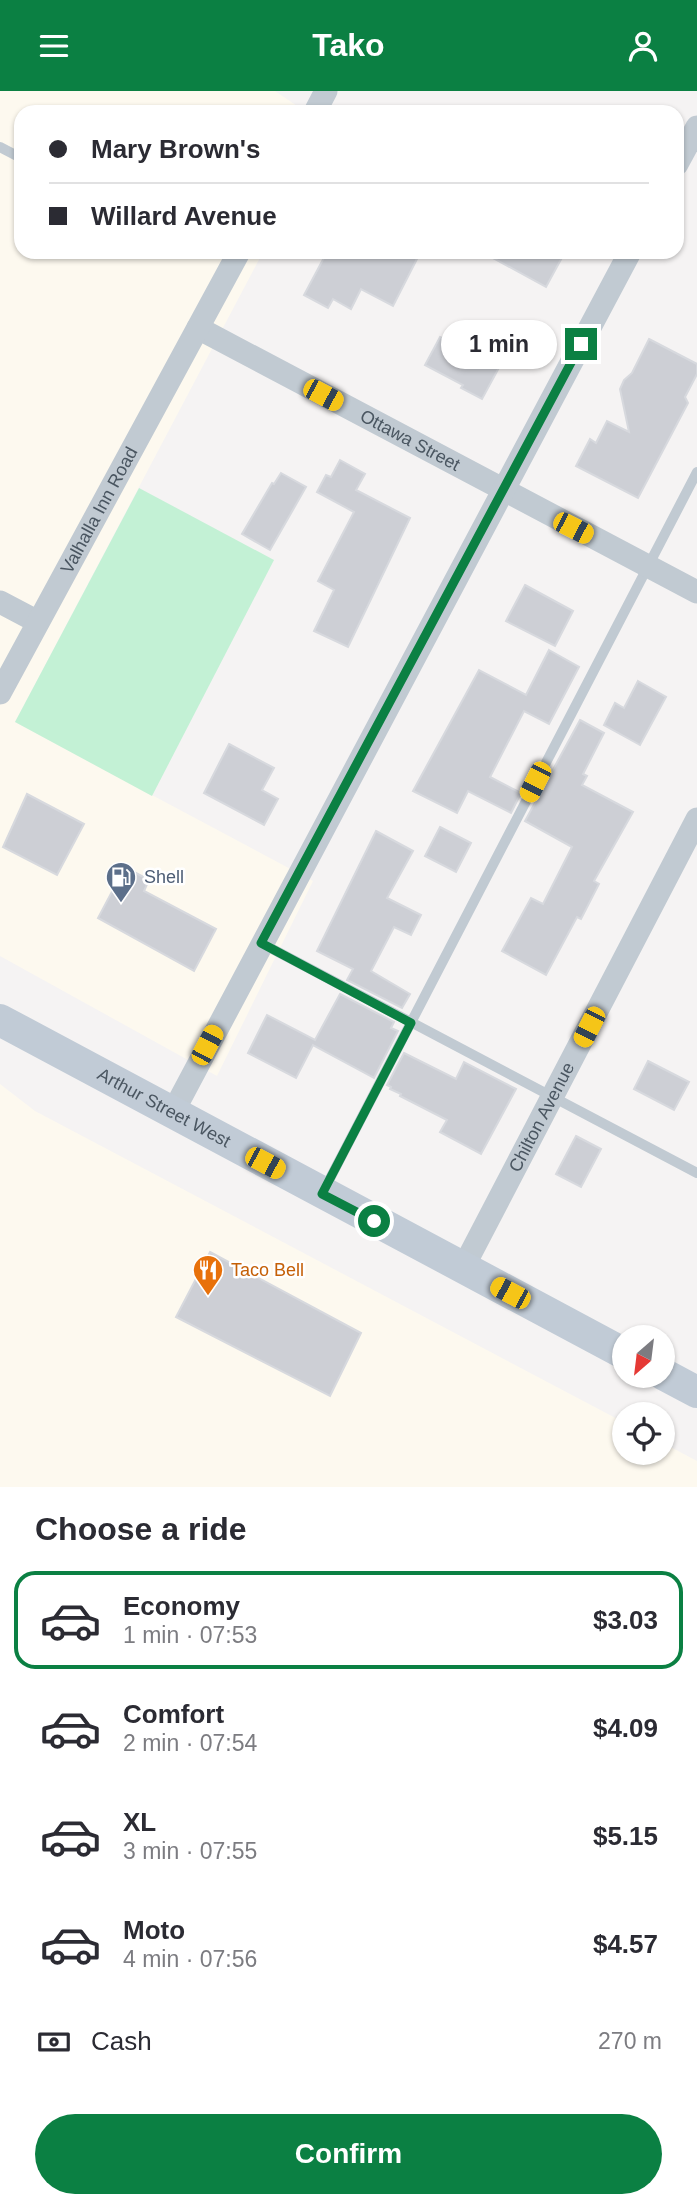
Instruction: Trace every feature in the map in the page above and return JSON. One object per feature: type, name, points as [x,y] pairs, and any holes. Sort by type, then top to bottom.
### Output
[{"type":"main road","name":"Arthur Street West","points":[[0,1020],[612,1347]]},
{"type":"main road","points":[[676,1381],[697,1392]]},
{"type":"street","points":[[684,151],[697,127]]},
{"type":"street","points":[[198,328],[235,259]]},
{"type":"street","points":[[172,1114],[626,259]]},
{"type":"street","name":"Ottawa Street","points":[[198,328],[697,592]]},
{"type":"street","name":"Valhalla Inn Road","points":[[0,693],[198,328]]},
{"type":"street","points":[[0,603],[38,622]]},
{"type":"street","name":"Chilton Avenue","points":[[464,1268],[697,819]]},
{"type":"lane","points":[[322,1194],[697,472]]},
{"type":"lane","points":[[261,943],[697,1173]]},
{"type":"shaded area","points":[[0,91],[275,91],[296,105],[14,105],[14,259],[259,259],[15,722],[313,881],[217,1076],[0,956]]},
{"type":"shaded area","points":[[0,1084],[35,1111],[612,1416],[612,1465],[675,1465],[675,1449],[697,1461],[697,1487],[0,1487]]},
{"type":"green space","points":[[139,488],[274,560],[152,796],[15,722]]},
{"type":"building","points":[[323,259],[417,259],[393,306],[361,289],[351,309],[333,299],[328,308],[304,295]]},
{"type":"building","points":[[495,259],[561,259],[546,287]]},
{"type":"building","points":[[440,337],[501,364],[482,399],[461,388],[463,385],[425,365]]},
{"type":"building","points":[[649,339],[697,364],[697,374],[685,397],[688,403],[638,498],[576,466],[590,439],[596,443],[607,421],[629,432],[620,389],[624,380],[632,373]]},
{"type":"building","points":[[340,460],[365,474],[356,490],[410,518],[348,647],[314,631],[334,590],[318,581],[354,512],[317,492],[326,475],[331,477]]},
{"type":"building","points":[[281,473],[306,487],[270,550],[242,534],[272,483],[274,484]]},
{"type":"building","points":[[525,585],[573,611],[555,646],[506,621]]},
{"type":"building","points":[[549,650],[579,667],[549,724],[524,711],[490,777],[521,793],[511,813],[468,791],[457,813],[413,791],[479,670],[526,695]]},
{"type":"building","points":[[638,681],[666,697],[640,745],[604,725],[615,703],[624,708]]},
{"type":"building","points":[[580,720],[604,733],[583,774],[587,776],[582,785],[633,812],[594,881],[599,884],[581,919],[577,917],[546,975],[502,951],[531,898],[543,904],[572,847],[525,821]]},
{"type":"building","points":[[229,744],[274,768],[262,790],[278,799],[264,825],[204,793]]},
{"type":"building","points":[[27,794],[84,824],[57,875],[3,847]]},
{"type":"building","points":[[440,827],[471,843],[456,872],[425,856]]},
{"type":"building","points":[[376,831],[413,851],[387,898],[421,915],[411,935],[394,927],[371,971],[410,994],[402,1008],[347,980],[353,969],[317,951]]},
{"type":"building","points":[[125,867],[149,880],[144,891],[216,929],[194,971],[98,918]]},
{"type":"building","points":[[340,994],[394,1022],[391,1028],[398,1031],[374,1078],[313,1045],[296,1078],[248,1053],[267,1015],[315,1040]]},
{"type":"building","points":[[404,1053],[456,1079],[464,1062],[516,1089],[481,1154],[440,1132],[447,1120],[390,1089],[387,1085]]},
{"type":"building","points":[[648,1061],[689,1082],[674,1110],[634,1089]]},
{"type":"building","points":[[576,1136],[601,1149],[581,1187],[556,1174]]},
{"type":"building","points":[[210,1252],[361,1333],[330,1396],[176,1317]]},
{"type":"place","name":"Shell","points":[[121,904]]},
{"type":"place","name":"Taco Bell","points":[[208,1297]]},
{"type":"route","points":[[374,1221],[322,1194],[411,1023],[261,943],[581,344]]}]
